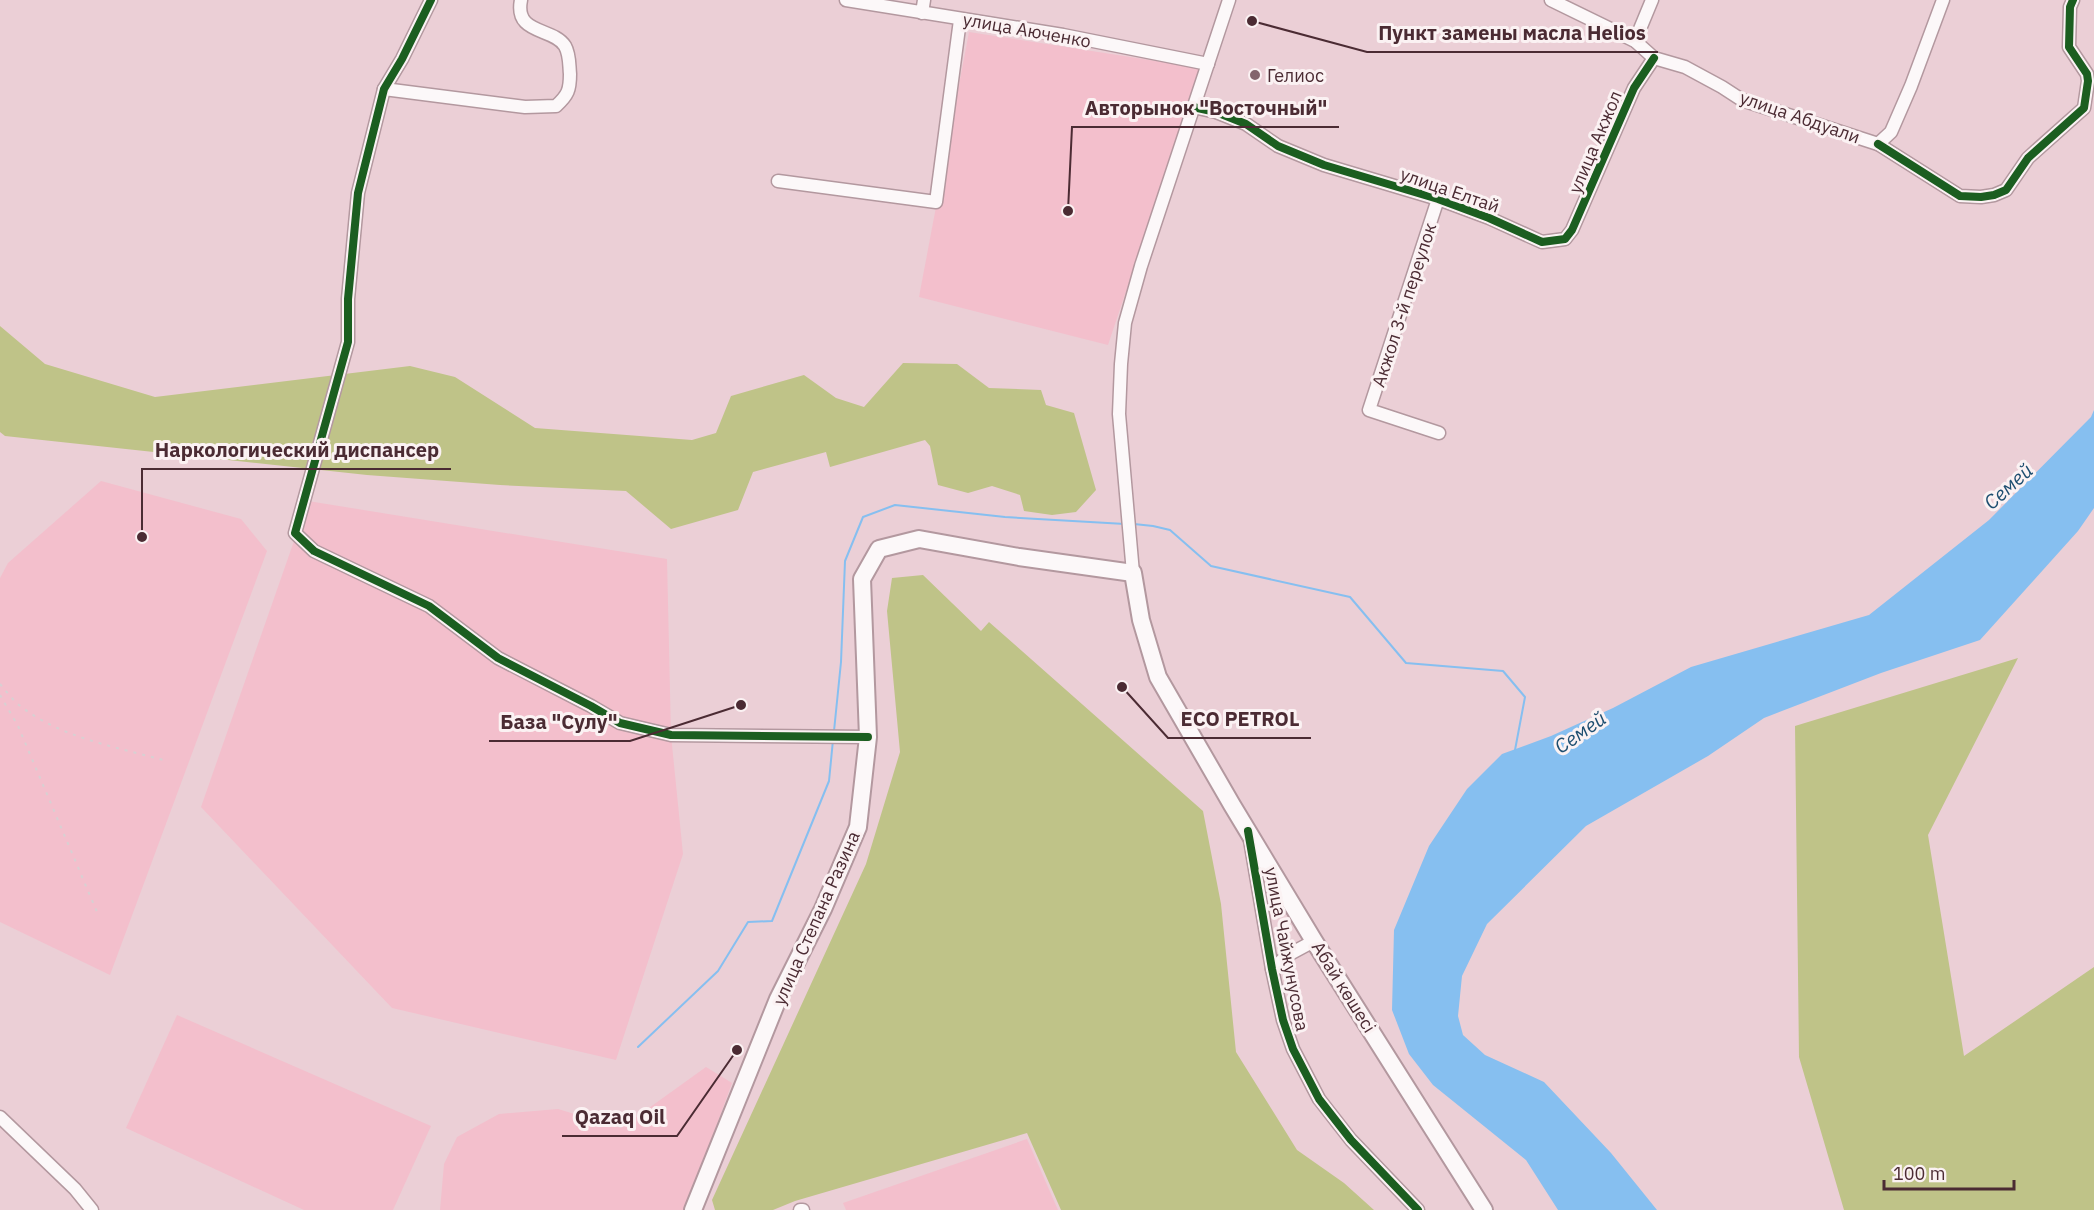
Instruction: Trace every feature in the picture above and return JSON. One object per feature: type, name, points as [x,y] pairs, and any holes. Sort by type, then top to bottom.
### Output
[{"type":"main road","name":"улица Степана Разина","points":[[693,1210],[778,999],[823,909],[858,827],[868,737],[861,579],[879,549],[920,539],[1019,557],[1133,573]]},
{"type":"main road","name":"Абай көшесі","points":[[1133,573],[1141,620],[1158,677],[1314,941],[1484,1210]]},
{"type":"street","points":[[431,0],[402,59],[384,89],[358,193],[348,299],[348,342],[295,533],[314,551],[429,606],[498,658],[620,723],[671,735],[868,737]]},
{"type":"street","points":[[384,89],[525,107],[556,106],[563,100],[570,88],[569,58],[564,45],[551,35],[533,29],[525,21],[520,7],[521,0]]},
{"type":"street","name":"улица Аюченко","points":[[846,0],[1063,35],[1208,64]]},
{"type":"street","points":[[921,13],[924,0]]},
{"type":"street","name":"Абай көшесі","points":[[1133,573],[1119,394],[1125,323],[1144,254],[1229,0]]},
{"type":"street","name":"улица Абдуали","points":[[1551,0],[1635,40],[1654,58],[1684,67],[1742,100],[1878,144],[1892,132],[1943,0]]},
{"type":"street","points":[[1635,40],[1652,0]]},
{"type":"street","points":[[1878,144],[1960,196],[1981,197],[2006,190],[2028,158],[2084,108],[2087,74],[2069,47],[2070,7],[2073,0]]},
{"type":"street","points":[[778,181],[936,202],[960,20]]},
{"type":"street","name":"улица Акжол","points":[[1565,239],[1572,230],[1588,196],[1634,88],[1654,58]]},
{"type":"street","name":"улица Елтай","points":[[1193,107],[1216,112],[1246,124],[1278,146],[1324,165],[1438,199],[1489,218],[1542,242],[1565,239]]},
{"type":"street","name":"Акжол 3-й переулок","points":[[1438,199],[1370,410],[1439,433]]},
{"type":"street","name":"улица Чайжунусова","points":[[1248,831],[1272,969],[1283,1020],[1293,1049],[1319,1099],[1351,1140],[1418,1210]]},
{"type":"street","name":"улица Чайжунусова","points":[[1272,969],[1288,955],[1314,941]]},
{"type":"street","points":[[0,1117],[75,1189],[92,1210]]},
{"type":"shaded area","points":[[969,32],[1201,68],[1108,345],[919,297]]},
{"type":"shaded area","points":[[101,481],[241,519],[267,551],[110,975],[0,922],[0,578],[8,563]]},
{"type":"shaded area","points":[[308,501],[667,559],[671,735],[683,854],[616,1060],[392,1008],[201,807]]},
{"type":"shaded area","points":[[177,1015],[431,1126],[393,1210],[304,1210],[126,1128]]},
{"type":"shaded area","points":[[706,1067],[732,1083],[686,1210],[440,1210],[444,1164],[457,1137],[499,1114],[558,1109],[621,1128]]},
{"type":"shaded area","points":[[1027,1139],[1058,1210],[846,1210],[843,1203]]},
{"type":"green space","points":[[0,326],[45,364],[155,397],[410,366],[455,377],[535,428],[692,440],[716,433],[731,396],[804,375],[836,398],[864,407],[903,363],[957,364],[989,388],[1041,390],[1046,405],[1074,413],[1096,490],[1076,512],[1052,515],[1024,511],[1020,495],[992,486],[968,493],[938,485],[930,446],[925,440],[830,467],[826,452],[753,472],[738,510],[671,529],[626,491],[367,475],[5,436],[0,432]]},
{"type":"green space","points":[[923,575],[981,631],[989,622],[1203,811],[1221,904],[1236,1052],[1297,1150],[1344,1183],[1374,1210],[1061,1210],[1027,1133],[795,1201],[773,1210],[715,1210],[712,1200],[866,864],[900,752],[887,611],[892,578]]},
{"type":"green space","points":[[2018,658],[1928,835],[1964,1056],[2094,967],[2094,1210],[1844,1210],[1799,1057],[1795,726]]},
{"type":"water","name":"Семей","points":[[2094,410],[2094,508],[2078,531],[1980,640],[1881,673],[1764,718],[1708,756],[1586,826],[1487,924],[1462,976],[1458,1016],[1463,1035],[1485,1055],[1544,1082],[1611,1153],[1657,1210],[1558,1210],[1526,1160],[1433,1085],[1409,1054],[1392,1010],[1394,930],[1429,846],[1467,789],[1502,754],[1551,736],[1613,708],[1691,667],[1869,615],[1989,520],[2091,417]]},
{"type":"waterway","points":[[834,731],[841,662],[845,561],[863,517],[895,505],[1005,517],[1125,524]]},
{"type":"waterway","points":[[1134,524],[1170,530],[1211,566],[1350,597],[1406,663],[1503,671],[1525,697],[1515,750]]},
{"type":"waterway","points":[[638,1047],[718,971],[748,922],[772,921],[829,781],[833,740]]},
{"type":"railway","points":[[0,684],[19,705],[52,726],[109,746],[167,761]]},
{"type":"railway","points":[[0,695],[18,726],[97,912]]},
{"type":"cycle path","points":[[431,0],[402,59],[384,89],[358,193],[348,299],[348,342],[295,533],[314,551],[429,606],[498,658],[620,723],[671,735],[868,737]]},
{"type":"cycle path","points":[[1878,144],[1960,196],[1981,197],[2006,190],[2028,158],[2084,108],[2087,74],[2069,47],[2070,7],[2073,0]]},
{"type":"cycle path","points":[[1193,107],[1216,112],[1246,124],[1278,146],[1324,165],[1438,199],[1489,218],[1542,242],[1565,239],[1572,230],[1634,88],[1654,58]]},
{"type":"cycle path","points":[[1248,831],[1272,969],[1283,1020],[1293,1049],[1319,1099],[1351,1140],[1418,1210]]},
{"type":"place","name":"Пункт замены масла Helios","points":[[1252,21]]},
{"type":"place","name":"Гелиос","points":[[1255,75]]},
{"type":"place","name":"Авторынок \"Восточный\"","points":[[1068,211]]},
{"type":"place","name":"Наркологический диспансер","points":[[142,537]]},
{"type":"place","name":"ECO PETROL","points":[[1122,687]]},
{"type":"place","name":"База \"Сулу\"","points":[[741,705]]},
{"type":"place","name":"Qazaq Oil","points":[[737,1050]]}]
